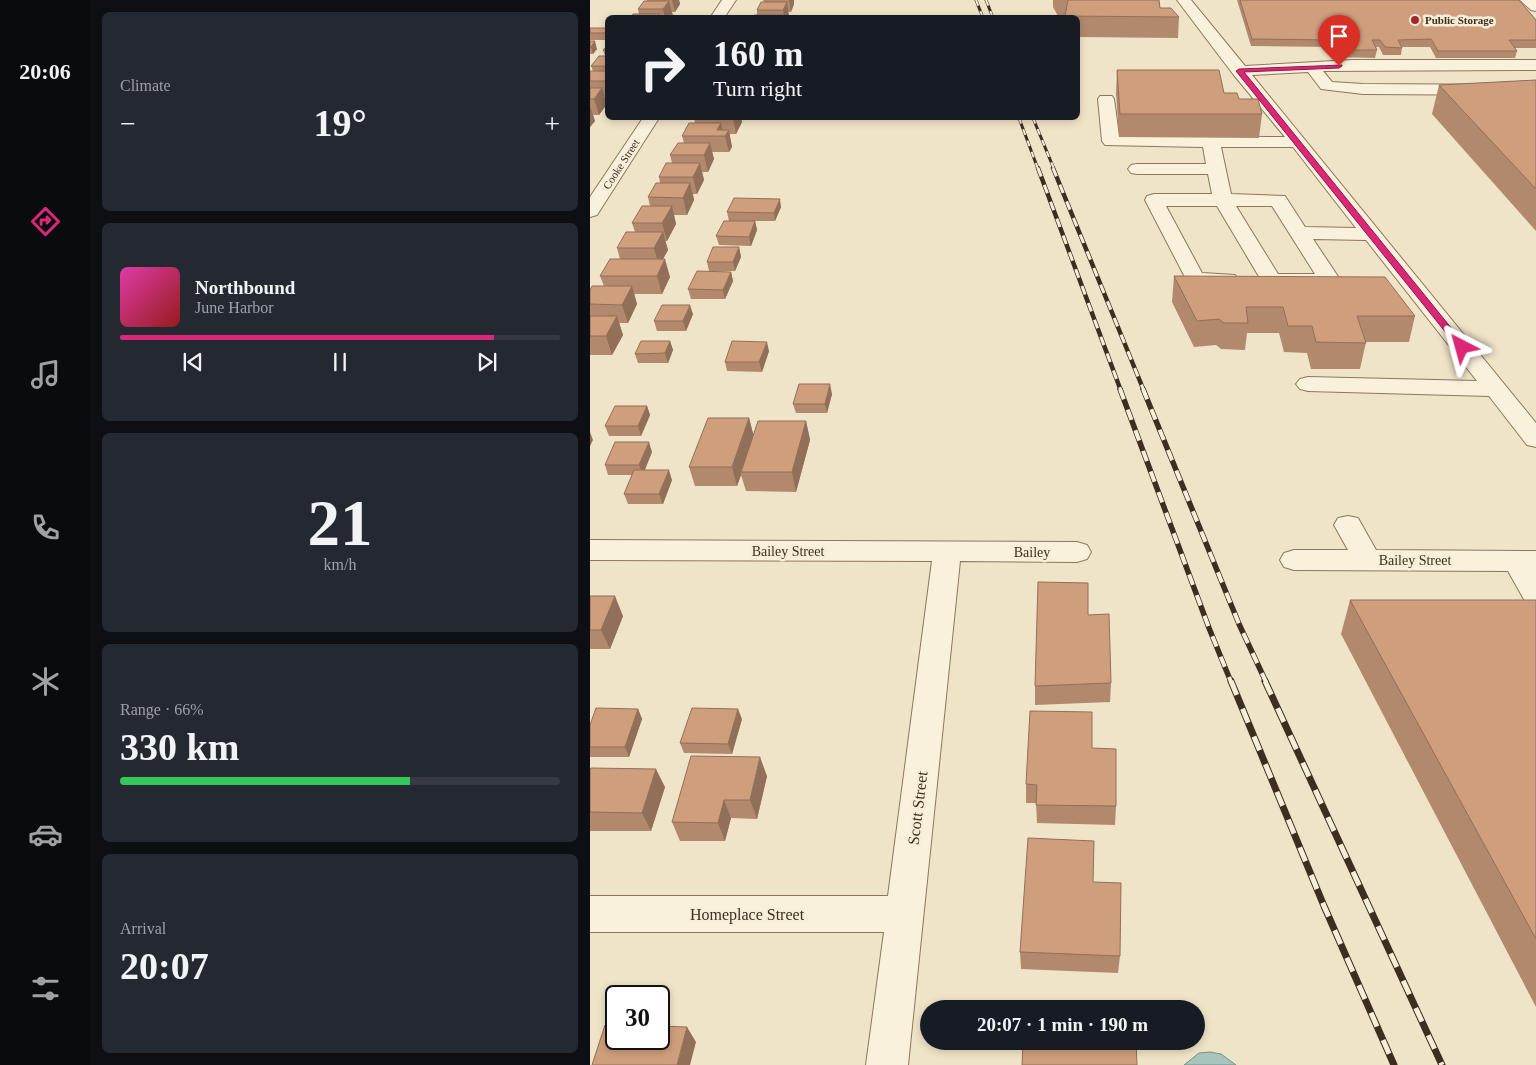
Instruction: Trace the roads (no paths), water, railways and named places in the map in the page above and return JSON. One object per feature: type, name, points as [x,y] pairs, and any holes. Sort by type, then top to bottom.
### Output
[{"type":"street","points":[[719,15],[729,0]]},
{"type":"street","points":[[1184,0],[1239,71],[1536,439]]},
{"type":"street","points":[[1527,0],[1536,7]]},
{"type":"street","points":[[1239,71],[1312,67],[1536,65]]},
{"type":"street","points":[[1312,67],[1326,86],[1363,89],[1536,90]]},
{"type":"street","points":[[1106,99],[1111,141],[1296,142]]},
{"type":"street","name":"Cooke Street","points":[[590,211],[650,120]]},
{"type":"street","points":[[1211,141],[1222,199],[1255,280]]},
{"type":"street","points":[[1137,168],[1216,169]]},
{"type":"street","points":[[1154,200],[1278,200],[1299,233],[1330,280],[1195,279],[1154,200]]},
{"type":"street","points":[[1299,233],[1371,234]]},
{"type":"street","points":[[1308,384],[1496,390]]},
{"type":"street","points":[[1348,525],[1366,560]]},
{"type":"street","name":"Bailey Street","points":[[590,550],[987,552]]},
{"type":"street","name":"Scott Street","points":[[887,1065],[947,552]]},
{"type":"street","name":"Bailey","points":[[987,552],[1078,552]]},
{"type":"street","name":"Bailey Street","points":[[1294,560],[1526,561]]},
{"type":"street","points":[[1526,561],[1536,595]]},
{"type":"street","name":"Homeplace Street","points":[[590,914],[904,914]]},
{"type":"water","points":[[1199,1053],[1221,1054],[1236,1065],[1184,1065]]},
{"type":"railway","points":[[976,0],[982,15]]},
{"type":"railway","points":[[986,0],[992,15]]},
{"type":"railway","points":[[1020,120],[1038,169]]},
{"type":"railway","points":[[1034,120],[1054,169]]},
{"type":"railway","points":[[1038,168],[1121,391]]},
{"type":"railway","points":[[1053,168],[1144,391]]},
{"type":"railway","points":[[1120,389],[1231,682]]},
{"type":"railway","points":[[1143,389],[1239,624],[1266,682]]},
{"type":"railway","points":[[1231,681],[1324,906],[1394,1065]]},
{"type":"railway","points":[[1265,681],[1442,1065]]},
{"type":"place","name":"Public Storage","points":[[1415,20]]}]
